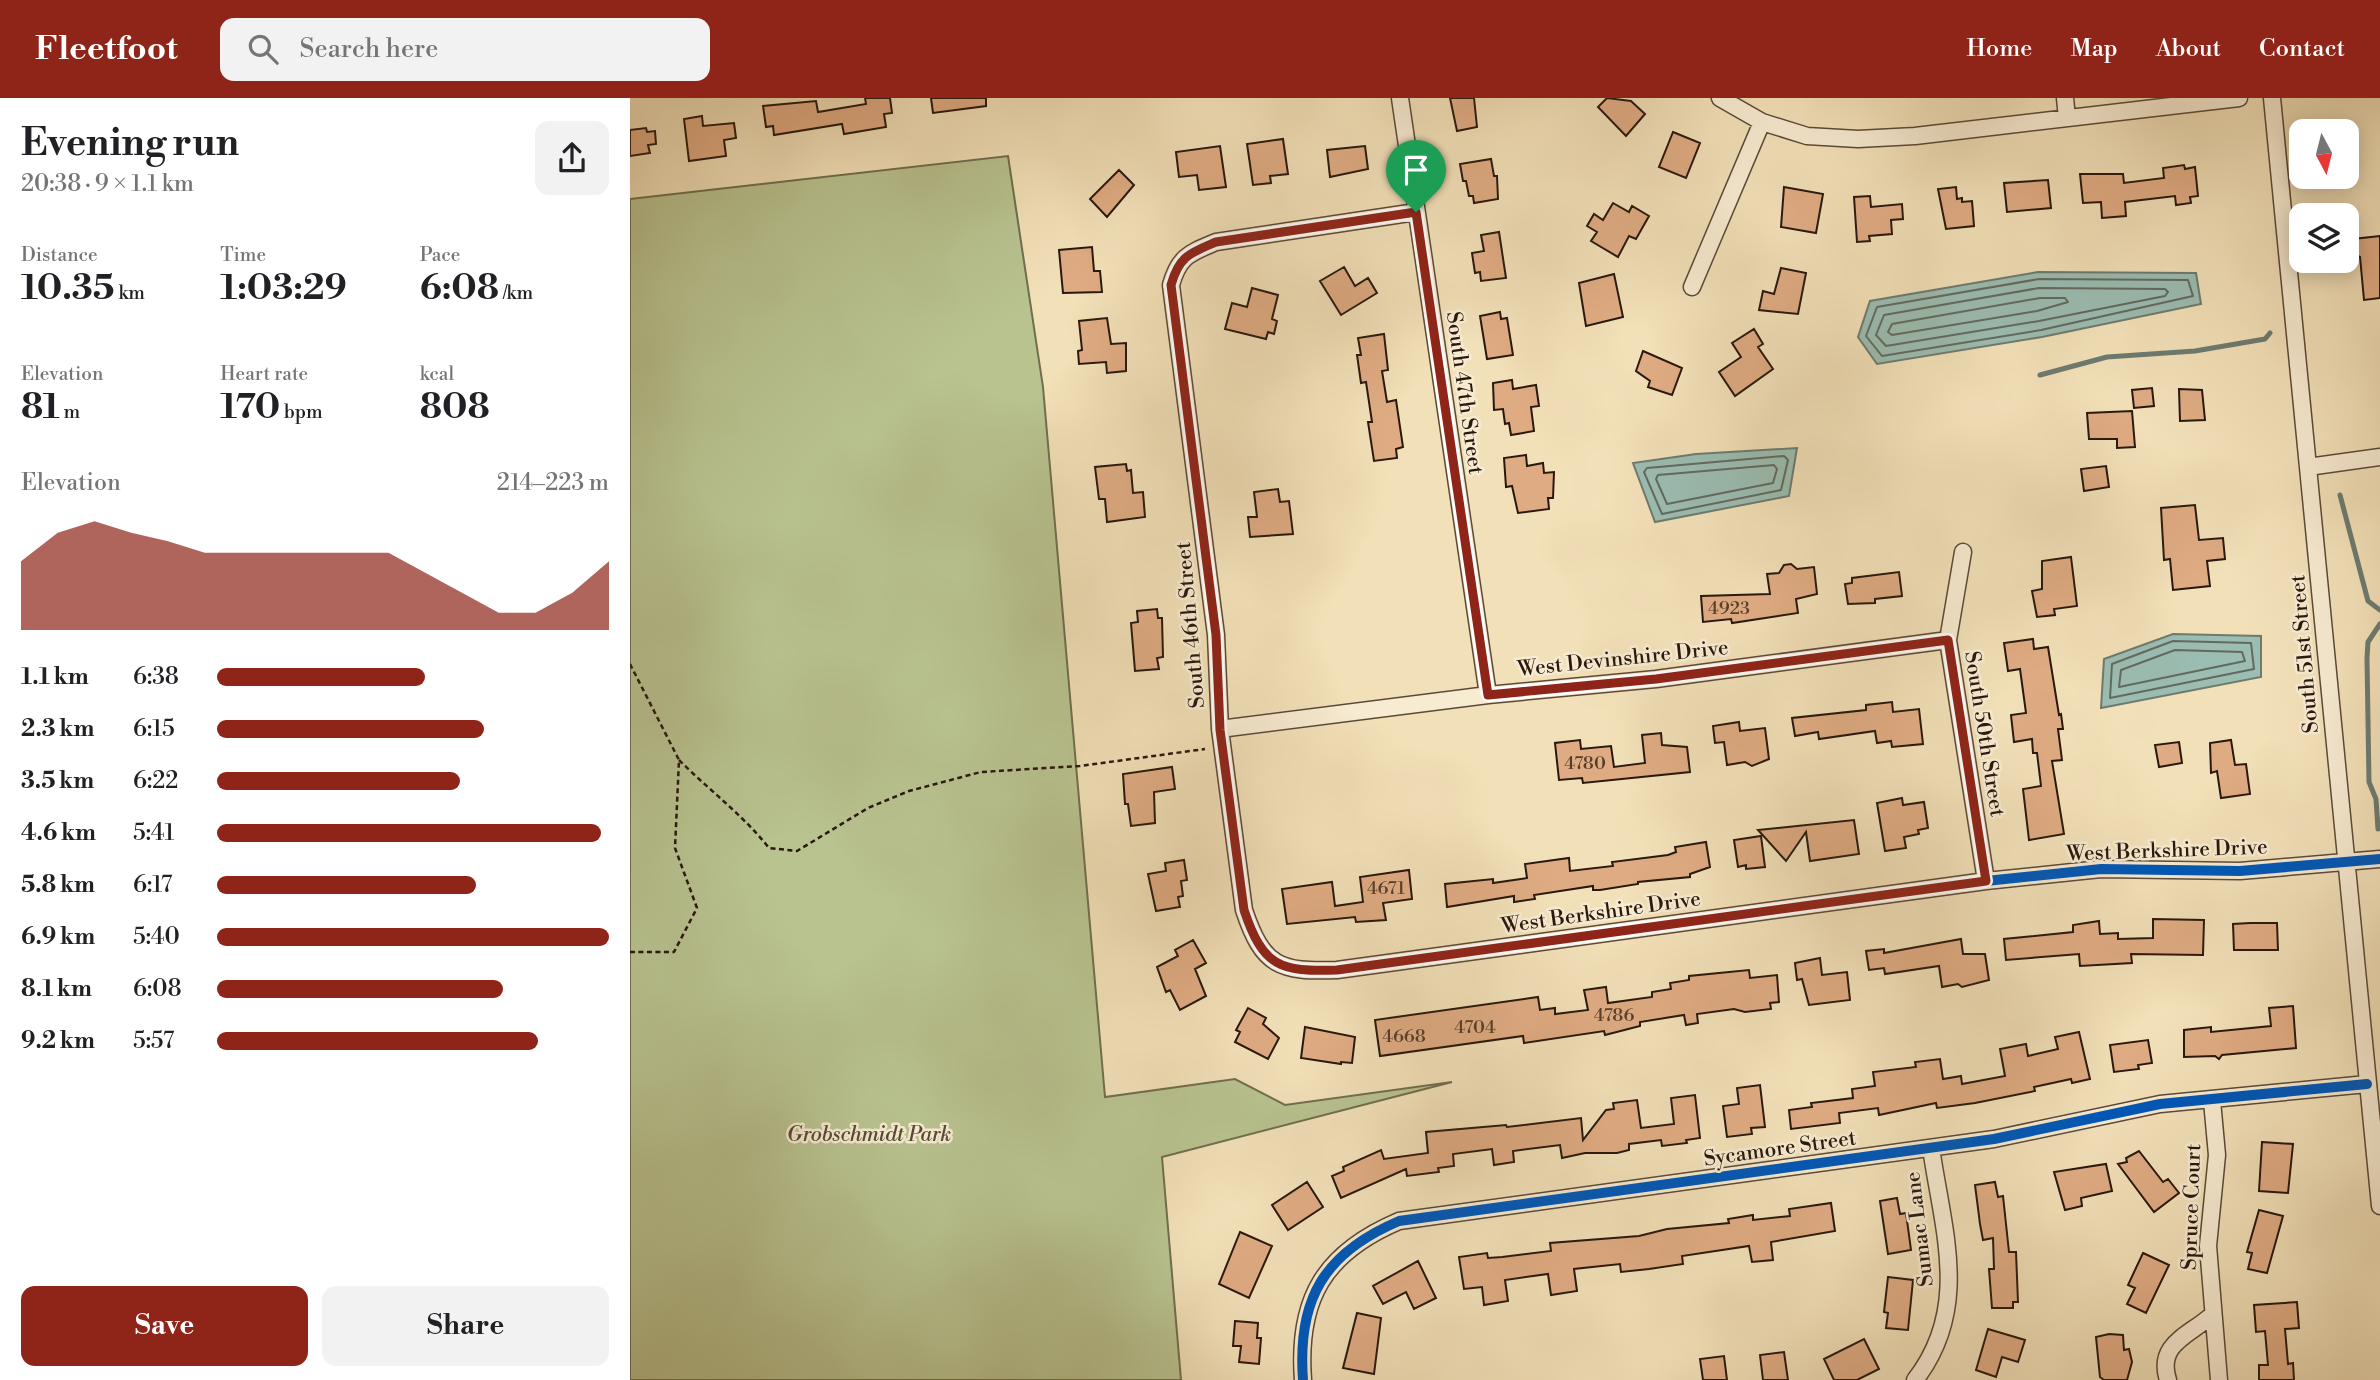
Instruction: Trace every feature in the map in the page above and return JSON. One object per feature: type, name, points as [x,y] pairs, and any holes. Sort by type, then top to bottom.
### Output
[{"type":"street","name":"South 47th Street","points":[[1400,98],[1488,695]]},
{"type":"street","points":[[1720,98],[1762,122],[1807,136],[1858,139],[1915,136],[2239,98]]},
{"type":"street","points":[[2065,98],[2067,118]]},
{"type":"street","name":"South 51st Street","points":[[2272,98],[2380,1206]]},
{"type":"street","points":[[1692,287],[1762,122]]},
{"type":"street","name":"South 46th Street","points":[[1282,967],[1254,938],[1244,910],[1220,730],[1216,635],[1171,285],[1176,267],[1189,253],[1216,242],[1416,212]]},
{"type":"street","points":[[2308,467],[2380,457]]},
{"type":"street","name":"South 50th Street","points":[[1963,552],[1948,640],[1986,881]]},
{"type":"street","name":"West Devinshire Drive","points":[[1220,730],[1488,695],[1656,679],[1948,640]]},
{"type":"street","name":"West Berkshire Drive","points":[[1282,967],[1304,971],[1337,970],[1986,881],[2101,869],[2240,871],[2380,859]]},
{"type":"street","name":"Sycamore Street","points":[[1303,1380],[1301,1344],[1306,1315],[1315,1290],[1342,1253],[1371,1233],[1399,1221],[1994,1139],[2160,1104],[2367,1084]]},
{"type":"street","name":"Spruce Court","points":[[2212,1101],[2217,1154],[2208,1226],[2219,1380]]},
{"type":"street","name":"Sumac Lane","points":[[1916,1380],[1934,1357],[1946,1323],[1949,1296],[1931,1148]]},
{"type":"street","points":[[2168,1380],[2165,1359],[2171,1344],[2213,1314]]},
{"type":"path","points":[[630,664],[679,760],[715,795],[750,823],[769,848],[797,850],[868,808],[909,791],[981,772],[1080,766],[1223,747]]},
{"type":"path","points":[[630,952],[674,952],[697,908],[675,848],[679,760]]},
{"type":"green space","name":"Grobschmidt Park","points":[[1008,156],[1043,387],[1105,1097],[1235,1079],[1285,1105],[1452,1082],[1162,1157],[1181,1380],[630,1380],[630,199]]},
{"type":"water","points":[[2038,272],[2196,273],[2201,304],[2042,337],[1877,364],[1858,337],[1870,301]]},
{"type":"water","points":[[1797,448],[1789,496],[1655,522],[1633,463],[1696,454]]},
{"type":"water","points":[[2173,634],[2261,636],[2261,677],[2101,708],[2104,659]]},
{"type":"building","points":[[865,98],[890,98],[892,113],[884,114],[886,127],[844,134],[842,124],[774,135],[773,126],[766,127],[763,106],[816,101],[818,112],[866,104]]},
{"type":"building","points":[[931,98],[986,98],[986,106],[933,113]]},
{"type":"building","points":[[1450,98],[1474,98],[1477,127],[1457,131]]},
{"type":"building","points":[[1607,98],[1631,101],[1645,114],[1626,136],[1598,107]]},
{"type":"building","points":[[702,116],[703,126],[734,123],[736,138],[724,140],[726,156],[689,161],[684,119]]},
{"type":"building","points":[[646,128],[647,132],[655,131],[656,144],[648,145],[650,153],[630,156],[630,130]]},
{"type":"building","points":[[1673,132],[1700,143],[1686,178],[1659,167]]},
{"type":"building","points":[[1283,139],[1288,174],[1270,176],[1271,183],[1253,185],[1247,144]]},
{"type":"building","points":[[1220,146],[1226,187],[1199,190],[1197,175],[1179,177],[1176,152]]},
{"type":"building","points":[[1365,146],[1368,169],[1330,177],[1327,150]]},
{"type":"building","points":[[1491,159],[1494,176],[1497,176],[1498,199],[1474,203],[1473,196],[1469,196],[1466,181],[1463,181],[1460,164]]},
{"type":"building","points":[[2184,165],[2185,169],[2195,167],[2198,196],[2190,197],[2191,203],[2176,205],[2175,196],[2125,202],[2126,216],[2102,218],[2101,202],[2083,203],[2080,174],[2123,174],[2124,183],[2164,178],[2163,168]]},
{"type":"building","points":[[1119,170],[1134,185],[1107,217],[1090,199]]},
{"type":"building","points":[[2048,180],[2051,208],[2007,212],[2004,183]]},
{"type":"building","points":[[1784,187],[1823,194],[1816,233],[1781,227]]},
{"type":"building","points":[[1956,187],[1957,199],[1962,198],[1962,202],[1972,201],[1974,226],[1946,229],[1938,189]]},
{"type":"building","points":[[1870,196],[1871,207],[1902,204],[1903,219],[1891,220],[1892,234],[1869,236],[1870,241],[1857,242],[1854,197]]},
{"type":"building","points":[[1613,203],[1629,212],[1632,206],[1649,216],[1636,239],[1629,236],[1618,257],[1591,241],[1597,232],[1587,226],[1594,214],[1603,220]]},
{"type":"building","points":[[1499,232],[1506,278],[1481,281],[1480,272],[1475,273],[1472,253],[1484,251],[1481,235]]},
{"type":"building","points":[[2380,236],[2380,298],[2364,300],[2359,238]]},
{"type":"building","points":[[1092,247],[1094,271],[1100,271],[1102,292],[1063,293],[1059,250]]},
{"type":"building","points":[[1344,267],[1355,286],[1368,278],[1377,293],[1341,315],[1320,281]]},
{"type":"building","points":[[1781,268],[1806,273],[1798,314],[1759,310],[1763,291],[1774,294]]},
{"type":"building","points":[[1614,274],[1623,317],[1586,326],[1579,283]]},
{"type":"building","points":[[1252,288],[1278,295],[1272,319],[1277,321],[1274,334],[1268,332],[1266,339],[1225,329],[1232,303],[1247,307]]},
{"type":"building","points":[[1500,312],[1501,319],[1507,318],[1513,355],[1487,359],[1480,316]]},
{"type":"building","points":[[1107,318],[1111,344],[1126,343],[1126,371],[1107,373],[1106,362],[1079,364],[1078,351],[1082,350],[1079,321]]},
{"type":"building","points":[[1754,329],[1763,344],[1758,347],[1773,369],[1735,396],[1719,372],[1741,357],[1732,343]]},
{"type":"building","points":[[1384,334],[1388,370],[1382,371],[1387,402],[1396,400],[1403,447],[1396,449],[1397,458],[1374,461],[1366,382],[1361,383],[1357,355],[1361,355],[1358,338]]},
{"type":"building","points":[[1643,351],[1682,368],[1672,395],[1648,387],[1650,381],[1636,371]]},
{"type":"building","points":[[1512,380],[1513,389],[1536,385],[1539,406],[1531,407],[1534,431],[1511,435],[1509,423],[1505,424],[1503,409],[1494,410],[1493,383]]},
{"type":"building","points":[[2152,388],[2154,406],[2134,408],[2132,390]]},
{"type":"building","points":[[2179,389],[2202,390],[2205,420],[2180,421]]},
{"type":"building","points":[[2132,411],[2135,447],[2117,448],[2117,439],[2089,439],[2087,413]]},
{"type":"building","points":[[1526,455],[1527,466],[1543,463],[1544,473],[1554,472],[1553,498],[1548,498],[1549,509],[1518,513],[1512,486],[1506,487],[1504,458]]},
{"type":"building","points":[[1126,464],[1127,471],[1131,470],[1133,493],[1143,492],[1145,517],[1107,522],[1105,499],[1099,499],[1095,467]]},
{"type":"building","points":[[2106,466],[2109,487],[2084,491],[2081,469]]},
{"type":"building","points":[[1278,489],[1280,502],[1289,501],[1293,534],[1250,537],[1248,517],[1257,517],[1254,492]]},
{"type":"building","points":[[2195,505],[2199,540],[2223,538],[2225,559],[2207,561],[2210,586],[2173,590],[2170,559],[2164,560],[2161,508]]},
{"type":"building","points":[[2071,557],[2077,606],[2054,609],[2055,615],[2037,617],[2032,591],[2042,589],[2042,561]]},
{"type":"building","points":[[1791,564],[1797,569],[1814,567],[1817,594],[1796,599],[1798,613],[1732,623],[1731,619],[1703,622],[1701,596],[1770,594],[1767,574],[1779,573],[1784,565]]},
{"type":"building","points":[[1899,572],[1902,596],[1875,599],[1875,603],[1848,604],[1845,584],[1852,583],[1852,578]]},
{"type":"building","points":[[1157,609],[1158,618],[1162,618],[1163,657],[1157,658],[1159,669],[1135,671],[1131,623],[1138,622],[1137,611]]},
{"type":"building","points":[[2033,639],[2034,649],[2048,647],[2059,715],[2061,714],[2063,729],[2058,729],[2062,760],[2052,761],[2064,834],[2029,840],[2023,789],[2041,786],[2037,753],[2033,753],[2032,739],[2014,742],[2011,715],[2026,713],[2020,669],[2008,671],[2004,643]]},
{"type":"building","points":[[1892,702],[1893,712],[1919,709],[1923,744],[1892,747],[1891,741],[1877,743],[1875,731],[1819,739],[1818,732],[1795,736],[1792,718],[1866,710],[1866,705]]},
{"type":"building","points":[[1739,722],[1740,731],[1765,728],[1769,759],[1752,766],[1745,762],[1727,765],[1724,742],[1715,743],[1713,726]]},
{"type":"building","points":[[1661,733],[1662,745],[1687,747],[1690,772],[1583,783],[1582,778],[1559,780],[1555,743],[1580,740],[1581,749],[1611,746],[1614,767],[1645,763],[1642,735]]},
{"type":"building","points":[[2231,740],[2235,765],[2246,764],[2250,794],[2221,798],[2217,771],[2211,773],[2210,743]]},
{"type":"building","points":[[2179,742],[2182,763],[2159,767],[2155,745]]},
{"type":"building","points":[[1172,767],[1175,789],[1154,792],[1155,823],[1131,826],[1128,804],[1125,804],[1123,774]]},
{"type":"building","points":[[1902,798],[1903,805],[1924,802],[1928,828],[1918,830],[1919,834],[1904,837],[1906,848],[1885,851],[1877,803]]},
{"type":"building","points":[[1854,820],[1859,854],[1810,861],[1806,832],[1786,861],[1758,830]]},
{"type":"building","points":[[1761,836],[1765,867],[1738,867],[1734,840]]},
{"type":"building","points":[[1706,842],[1710,867],[1690,874],[1690,877],[1638,882],[1600,890],[1593,890],[1593,886],[1534,895],[1535,899],[1514,902],[1514,896],[1447,907],[1445,884],[1493,879],[1493,883],[1527,878],[1525,864],[1569,858],[1570,871],[1613,866],[1612,862],[1668,855],[1676,852],[1675,847]]},
{"type":"building","points":[[1184,860],[1187,880],[1181,881],[1183,896],[1178,897],[1180,907],[1156,911],[1148,874],[1166,871],[1165,863]]},
{"type":"building","points":[[1409,870],[1412,899],[1383,903],[1386,920],[1356,922],[1355,917],[1287,924],[1282,889],[1332,882],[1335,906],[1363,902],[1360,877]]},
{"type":"building","points":[[2153,919],[2204,920],[2203,955],[2131,954],[2132,963],[2080,966],[2079,954],[2006,960],[2004,939],[2073,932],[2073,925],[2099,921],[2100,934],[2118,933],[2118,939],[2153,938]]},
{"type":"building","points":[[2277,923],[2278,950],[2234,950],[2233,924]]},
{"type":"building","points":[[1961,939],[1963,954],[1985,954],[1989,980],[1962,987],[1958,984],[1942,987],[1939,966],[1885,974],[1884,968],[1869,970],[1866,951],[1884,949],[1884,953]]},
{"type":"building","points":[[1193,940],[1206,963],[1195,969],[1206,996],[1180,1010],[1170,990],[1166,992],[1157,967],[1178,956],[1175,950]]},
{"type":"building","points":[[1820,958],[1822,975],[1847,972],[1850,1000],[1809,1005],[1802,979],[1797,980],[1795,963]]},
{"type":"building","points":[[1749,970],[1750,978],[1777,975],[1779,1002],[1770,1003],[1771,1009],[1745,1012],[1734,1009],[1697,1014],[1698,1023],[1686,1025],[1684,1015],[1640,1022],[1640,1026],[1605,1035],[1604,1031],[1524,1043],[1523,1036],[1380,1056],[1375,1020],[1538,997],[1540,1010],[1555,1008],[1555,1014],[1588,1010],[1584,990],[1606,987],[1608,1003],[1652,997],[1652,992],[1671,989],[1670,983],[1689,980],[1689,976]]},
{"type":"building","points":[[2293,1006],[2296,1048],[2222,1055],[2219,1059],[2215,1056],[2184,1057],[2184,1030],[2211,1027],[2211,1032],[2271,1026],[2269,1008]]},
{"type":"building","points":[[1248,1008],[1266,1018],[1263,1024],[1279,1038],[1268,1059],[1235,1042],[1240,1032],[1236,1030]]},
{"type":"building","points":[[1305,1027],[1355,1037],[1352,1063],[1301,1058]]},
{"type":"building","points":[[2079,1032],[2090,1079],[2072,1083],[2071,1079],[2034,1087],[2035,1091],[1975,1103],[1937,1108],[1936,1103],[1879,1115],[1878,1108],[1839,1113],[1840,1123],[1791,1129],[1789,1110],[1812,1107],[1811,1103],[1853,1098],[1852,1089],[1875,1086],[1873,1072],[1916,1067],[1915,1062],[1940,1059],[1943,1079],[1961,1076],[1962,1084],[2005,1076],[2000,1049],[2026,1044],[2028,1056],[2058,1049],[2055,1037]]},
{"type":"building","points":[[2148,1040],[2152,1063],[2138,1065],[2139,1069],[2114,1072],[2110,1045]]},
{"type":"building","points":[[1760,1085],[1765,1127],[1751,1128],[1752,1134],[1727,1137],[1723,1106],[1739,1104],[1737,1088]]},
{"type":"building","points":[[1695,1095],[1700,1138],[1686,1140],[1687,1143],[1662,1146],[1661,1140],[1629,1144],[1629,1150],[1617,1153],[1585,1153],[1562,1158],[1560,1145],[1513,1151],[1514,1162],[1494,1165],[1492,1149],[1453,1154],[1454,1166],[1438,1168],[1439,1172],[1407,1176],[1406,1169],[1341,1198],[1332,1176],[1344,1171],[1343,1167],[1381,1150],[1384,1159],[1428,1153],[1426,1132],[1507,1127],[1581,1118],[1583,1140],[1606,1110],[1614,1109],[1613,1103],[1637,1100],[1641,1128],[1674,1124],[1671,1098]]},
{"type":"building","points":[[2262,1142],[2293,1144],[2288,1193],[2259,1191]]},
{"type":"building","points":[[2139,1151],[2163,1182],[2168,1179],[2179,1193],[2154,1212],[2118,1164],[2127,1162],[2126,1158]]},
{"type":"building","points":[[2106,1164],[2112,1191],[2081,1198],[2082,1206],[2065,1210],[2054,1172]]},
{"type":"building","points":[[1307,1182],[1323,1207],[1288,1230],[1272,1205]]},
{"type":"building","points":[[1995,1182],[1998,1197],[2003,1196],[2009,1252],[2016,1252],[2018,1302],[2013,1302],[2013,1308],[1992,1308],[1989,1269],[1994,1269],[1993,1238],[1983,1240],[1980,1224],[1975,1185]]},
{"type":"building","points":[[1897,1198],[1900,1214],[1906,1213],[1911,1250],[1888,1254],[1880,1201]]},
{"type":"building","points":[[1831,1203],[1835,1231],[1771,1242],[1773,1260],[1752,1262],[1749,1246],[1682,1256],[1683,1264],[1649,1269],[1621,1272],[1620,1264],[1574,1269],[1577,1291],[1551,1295],[1548,1274],[1505,1280],[1508,1301],[1484,1305],[1482,1287],[1464,1289],[1459,1257],[1487,1253],[1488,1258],[1551,1251],[1550,1243],[1639,1236],[1667,1229],[1729,1223],[1728,1219],[1753,1215],[1753,1220],[1790,1216],[1789,1209]]},
{"type":"building","points":[[2259,1210],[2283,1216],[2267,1273],[2248,1269],[2252,1253],[2247,1252]]},
{"type":"building","points":[[1240,1232],[1272,1246],[1249,1298],[1219,1284]]},
{"type":"building","points":[[2143,1253],[2169,1265],[2146,1313],[2127,1304],[2135,1288],[2128,1285]]},
{"type":"building","points":[[1418,1261],[1436,1298],[1414,1309],[1406,1292],[1383,1304],[1373,1286]]},
{"type":"building","points":[[1888,1277],[1913,1280],[1908,1330],[1886,1328],[1888,1313],[1884,1312]]},
{"type":"building","points":[[2297,1302],[2299,1328],[2285,1329],[2288,1364],[2293,1363],[2294,1380],[2259,1380],[2259,1365],[2268,1365],[2265,1331],[2256,1332],[2254,1305]]},
{"type":"building","points":[[1357,1313],[1381,1318],[1374,1374],[1343,1368]]},
{"type":"building","points":[[1235,1321],[1258,1323],[1257,1338],[1261,1338],[1259,1364],[1239,1362],[1241,1346],[1233,1346]]},
{"type":"building","points":[[1988,1329],[2025,1340],[2018,1362],[2002,1357],[1996,1377],[1976,1370]]},
{"type":"building","points":[[2123,1335],[2124,1350],[2129,1349],[2132,1362],[2127,1380],[2104,1380],[2100,1377],[2096,1337]]},
{"type":"building","points":[[1864,1339],[1879,1369],[1857,1380],[1834,1380],[1824,1359]]},
{"type":"building","points":[[1784,1352],[1788,1380],[1763,1380],[1760,1355]]},
{"type":"building","points":[[1724,1356],[1727,1380],[1703,1380],[1700,1359]]},
{"type":"waterway","points":[[2040,375],[2107,357],[2195,351],[2265,339],[2270,333]]},
{"type":"waterway","points":[[2340,495],[2368,601],[2380,610]]},
{"type":"waterway","points":[[2378,829],[2376,799],[2369,782],[2367,658],[2368,642],[2380,624]]},
{"type":"cycle path","points":[[1416,212],[1216,242],[1187,257],[1178,268],[1171,285],[1216,635],[1220,729],[1244,910],[1259,944],[1276,962],[1301,969],[1337,970],[1986,881],[2101,869],[2240,871],[2380,859]]},
{"type":"cycle path","points":[[1303,1380],[1305,1325],[1321,1282],[1334,1264],[1352,1248],[1399,1221],[1994,1139],[2160,1104],[2367,1084]]},
{"type":"route","points":[[1416,212],[1488,695],[1656,679],[1948,640],[1986,881],[1337,970],[1304,971],[1282,967],[1267,955],[1254,938],[1244,910],[1220,730],[1216,635],[1171,285],[1176,267],[1189,253],[1216,242],[1416,212]]}]
